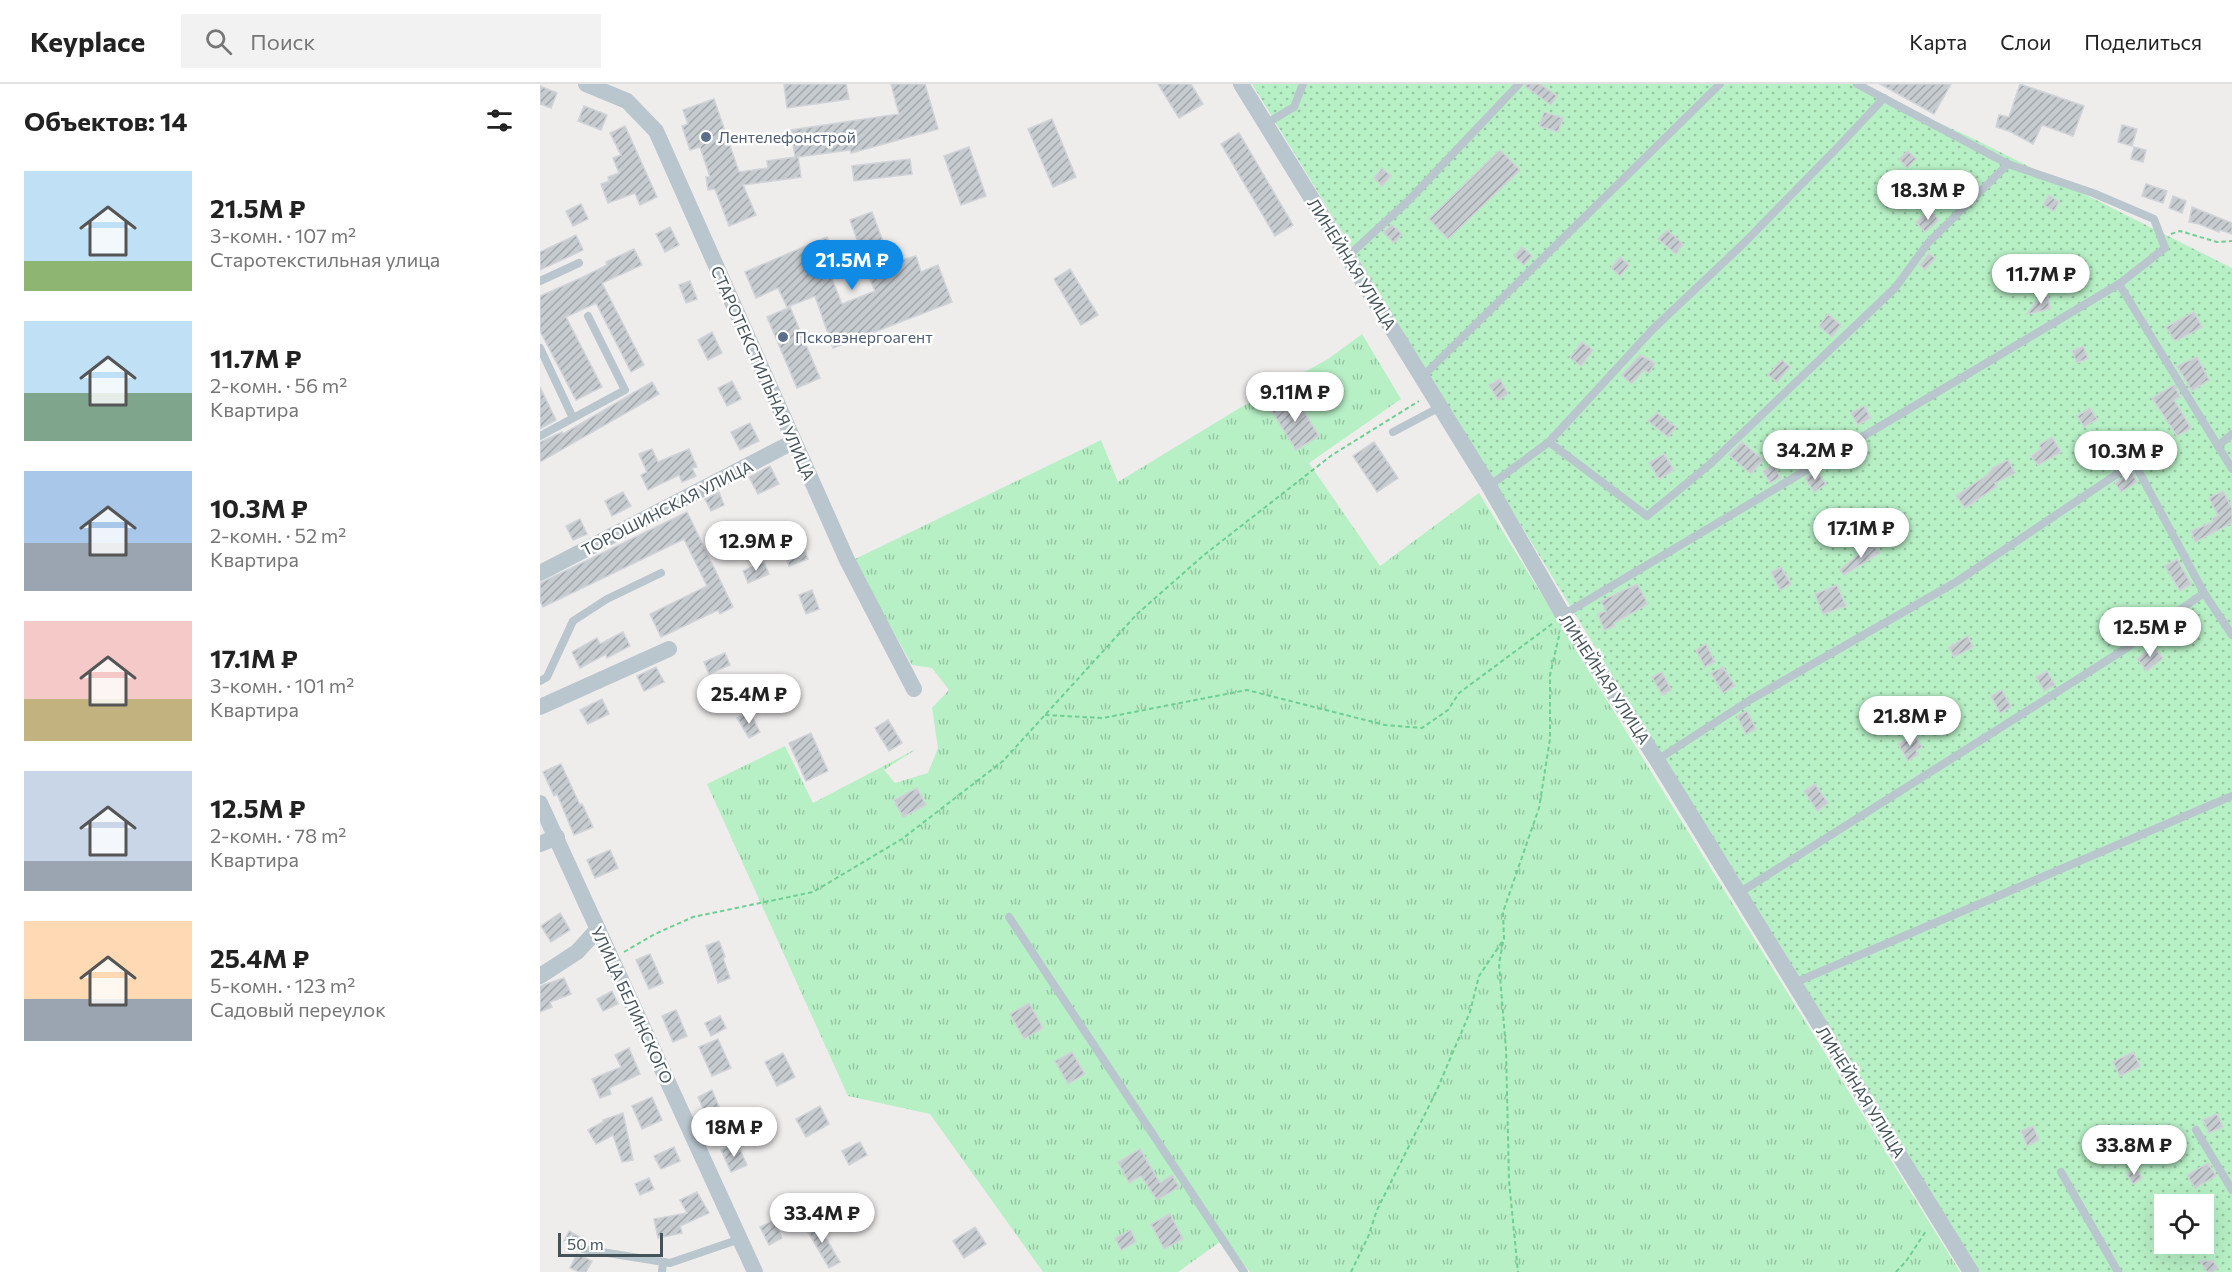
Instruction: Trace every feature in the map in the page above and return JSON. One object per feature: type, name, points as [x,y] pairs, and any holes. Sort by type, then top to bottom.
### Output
[{"type":"street","name":"СТАРОТЕКСТИЛЬНАЯ УЛИЦА","points":[[586,84],[627,101],[656,131],[847,560],[914,688]]},
{"type":"street","name":"ЛИНЕЙНАЯ УЛИЦА","points":[[1241,84],[1346,258],[1489,486],[1563,615],[1657,760],[1971,1272]]},
{"type":"street","name":"ТОРОШИНСКАЯ УЛИЦА","points":[[540,573],[793,442]]},
{"type":"street","points":[[540,707],[669,649]]},
{"type":"street","name":"УЛИЦА БЕЛИНСКОГО","points":[[540,803],[755,1272]]},
{"type":"street","points":[[540,844],[556,837]]},
{"type":"street","points":[[540,976],[577,952],[598,929]]},
{"type":"lane","points":[[1265,124],[1294,107],[1303,84]]},
{"type":"lane","points":[[1346,258],[1409,200],[1519,84]]},
{"type":"lane","points":[[1422,377],[1720,84]]},
{"type":"lane","points":[[1563,615],[2119,284],[2165,248],[2154,219],[2093,193],[2008,164],[1857,84]]},
{"type":"lane","points":[[1489,486],[1549,442],[1653,329],[1743,244],[1884,98]]},
{"type":"lane","points":[[1549,442],[1647,516],[1709,465],[1895,288],[1928,243],[2008,164]]},
{"type":"lane","points":[[540,281],[579,263]]},
{"type":"lane","points":[[2119,284],[2232,469]]},
{"type":"lane","points":[[540,436],[625,390],[588,316]]},
{"type":"lane","points":[[540,348],[573,418]]},
{"type":"lane","points":[[1394,432],[1436,400]]},
{"type":"lane","points":[[2218,446],[2232,435]]},
{"type":"lane","points":[[1657,760],[1750,700],[1956,582],[2132,464],[2136,466],[2204,593],[2232,635]]},
{"type":"lane","points":[[540,681],[547,677],[573,621],[607,598],[661,573]]},
{"type":"lane","points":[[1739,893],[2122,651],[2204,593]]},
{"type":"lane","points":[[1794,983],[2232,796]]},
{"type":"lane","points":[[1009,917],[1244,1272]]},
{"type":"lane","points":[[2196,1130],[2232,1190]]},
{"type":"lane","points":[[2061,1172],[2118,1272]]},
{"type":"lane","points":[[584,1249],[670,1263],[740,1239]]},
{"type":"lane","points":[[662,1272],[663,1262]]},
{"type":"path","points":[[2165,248],[2166,235],[2180,231],[2217,242],[2232,241]]},
{"type":"path","points":[[612,960],[655,934],[693,917],[813,892],[902,839],[1003,760],[1137,614],[1204,555],[1332,455],[1436,400]]},
{"type":"path","points":[[1045,715],[1103,718],[1247,690],[1384,725],[1422,728],[1448,710],[1459,693],[1563,615]]},
{"type":"path","points":[[1518,1272],[1509,1181],[1506,1049],[1499,964],[1504,939],[1503,912],[1539,808],[1550,739],[1550,675],[1563,615]]},
{"type":"path","points":[[1351,1272],[1368,1237],[1377,1210],[1440,1082],[1470,1012],[1479,976],[1504,939]]},
{"type":"path","points":[[1896,1272],[1907,1260],[1925,1232],[1938,1219]]},
{"type":"green space","points":[[1252,84],[1854,84],[1970,137],[2232,268],[2232,1272],[1976,1272]]},
{"type":"green space","points":[[1362,334],[1401,399],[1309,463],[1380,566],[1479,493],[1960,1272],[1250,1272],[1224,1239],[1178,1272],[1043,1272],[930,1114],[848,1096],[707,784],[785,746],[813,803],[918,748],[884,770],[895,783],[928,773],[938,748],[932,708],[949,690],[932,668],[912,665],[853,560],[1101,440],[1118,482],[1238,409],[1328,359]]},
{"type":"building","points":[[784,84],[846,84],[849,99],[787,108]]},
{"type":"building","points":[[891,84],[925,84],[938,129],[851,153],[850,150],[798,157],[801,177],[743,185],[756,215],[729,226],[715,189],[708,190],[706,177],[710,177],[700,147],[690,150],[682,126],[688,124],[683,110],[714,99],[739,172],[768,168],[767,161],[795,157],[791,130],[899,114]]},
{"type":"building","points":[[1158,84],[1191,84],[1203,104],[1179,118]]},
{"type":"building","points":[[1526,84],[1540,84],[1557,96],[1551,105],[1525,86]]},
{"type":"building","points":[[1880,84],[1951,84],[1934,114]]},
{"type":"building","points":[[2020,84],[2084,106],[2073,136],[2042,125],[2033,144],[1996,127],[1999,115],[2009,117]]},
{"type":"building","points":[[540,86],[557,93],[551,108],[540,104]]},
{"type":"building","points":[[584,106],[607,115],[601,130],[578,121]]},
{"type":"building","points":[[1544,112],[1563,118],[1558,132],[1539,126]]},
{"type":"building","points":[[1052,119],[1076,177],[1053,187],[1028,129]]},
{"type":"building","points":[[2122,125],[2137,129],[2132,146],[2118,142]]},
{"type":"building","points":[[625,126],[657,197],[640,205],[635,193],[608,203],[601,184],[609,181],[608,177],[619,173],[613,158],[621,155],[610,133]]},
{"type":"building","points":[[1239,133],[1293,225],[1275,236],[1221,144]]},
{"type":"building","points":[[969,147],[986,196],[961,205],[944,156]]},
{"type":"building","points":[[2134,147],[2146,150],[2143,162],[2131,159]]},
{"type":"building","points":[[1500,150],[1520,170],[1448,239],[1429,219]]},
{"type":"building","points":[[1908,151],[1916,159],[1907,168],[1899,159]]},
{"type":"building","points":[[910,159],[912,174],[854,181],[852,166]]},
{"type":"building","points":[[1382,168],[1391,176],[1382,186],[1374,178]]},
{"type":"building","points":[[2146,184],[2167,191],[2163,203],[2142,196]]},
{"type":"building","points":[[2049,195],[2059,202],[2054,211],[2043,205]]},
{"type":"building","points":[[2173,196],[2186,201],[2182,213],[2169,208]]},
{"type":"building","points":[[581,204],[588,219],[573,226],[566,211]]},
{"type":"building","points":[[2192,207],[2232,223],[2232,234],[2189,222]]},
{"type":"building","points":[[1930,210],[1939,220],[1925,232],[1916,222]]},
{"type":"building","points":[[872,212],[887,252],[875,259],[867,239],[858,242],[850,220]]},
{"type":"building","points":[[1392,225],[1402,234],[1394,243],[1383,232]]},
{"type":"building","points":[[670,227],[679,245],[665,252],[656,234]]},
{"type":"building","points":[[1667,230],[1683,244],[1676,254],[1658,239]]},
{"type":"building","points":[[576,235],[583,250],[540,270],[540,252]]},
{"type":"building","points":[[827,237],[841,269],[830,274],[842,304],[875,291],[866,270],[916,256],[921,272],[938,265],[952,302],[833,348],[815,296],[787,307],[778,288],[756,298],[745,272]]},
{"type":"building","points":[[1522,247],[1532,256],[1524,265],[1514,256]]},
{"type":"building","points":[[634,249],[642,265],[602,283],[644,365],[631,372],[596,303],[566,317],[602,387],[576,400],[540,331],[540,296],[607,265],[606,262]]},
{"type":"building","points":[[1929,253],[1935,258],[1925,270],[1920,265]]},
{"type":"building","points":[[1620,257],[1629,265],[1620,276],[1611,268]]},
{"type":"building","points":[[1070,269],[1098,315],[1081,325],[1054,279]]},
{"type":"building","points":[[690,281],[697,299],[686,303],[679,285]]},
{"type":"building","points":[[2048,296],[2050,309],[2027,314],[2039,298]]},
{"type":"building","points":[[790,307],[820,378],[797,388],[767,317]]},
{"type":"building","points":[[2194,312],[2202,327],[2174,340],[2166,327]]},
{"type":"building","points":[[1828,314],[1841,325],[1832,337],[1819,326]]},
{"type":"building","points":[[712,332],[722,353],[708,360],[698,340]]},
{"type":"building","points":[[1582,342],[1593,350],[1581,366],[1570,358]]},
{"type":"building","points":[[2083,346],[2088,358],[2077,363],[2072,351]]},
{"type":"building","points":[[1640,355],[1655,363],[1649,373],[1644,370],[1631,384],[1622,375]]},
{"type":"building","points":[[2197,357],[2209,380],[2192,391],[2177,366]]},
{"type":"building","points":[[1782,360],[1790,367],[1777,382],[1768,375]]},
{"type":"building","points":[[1500,379],[1508,394],[1498,400],[1489,385]]},
{"type":"building","points":[[732,381],[741,399],[727,406],[718,388]]},
{"type":"building","points":[[652,382],[659,394],[540,462],[540,442],[562,432],[563,434]]},
{"type":"building","points":[[2174,385],[2180,397],[2174,400],[2191,428],[2177,436],[2152,398]]},
{"type":"building","points":[[540,387],[556,420],[540,429]]},
{"type":"building","points":[[1294,395],[1319,436],[1296,450],[1271,410]]},
{"type":"building","points":[[1864,406],[1871,418],[1858,425],[1851,413]]},
{"type":"building","points":[[2090,408],[2097,419],[2084,427],[2077,416]]},
{"type":"building","points":[[1657,413],[1676,427],[1668,437],[1648,421]]},
{"type":"building","points":[[750,423],[759,441],[740,450],[731,432]]},
{"type":"building","points":[[2052,437],[2061,452],[2038,465],[2031,456],[2041,449],[2039,445]]},
{"type":"building","points":[[1374,442],[1398,478],[1377,492],[1353,456]]},
{"type":"building","points":[[1742,442],[1763,460],[1751,474],[1729,455]]},
{"type":"building","points":[[652,449],[658,462],[689,449],[697,467],[692,468],[696,476],[682,482],[679,475],[648,490],[641,475],[647,472],[639,454]]},
{"type":"building","points":[[1664,454],[1674,470],[1659,479],[1649,463]]},
{"type":"building","points":[[2008,460],[2015,473],[1995,483],[1997,486],[1965,508],[1956,496],[1987,475],[1994,467]]},
{"type":"building","points":[[1774,465],[1780,478],[1770,483],[1763,471]]},
{"type":"building","points":[[770,466],[779,484],[758,494],[749,477]]},
{"type":"building","points":[[1817,471],[1826,484],[1814,492],[1805,478]]},
{"type":"building","points":[[2132,472],[2137,482],[2121,492],[2115,483]]},
{"type":"building","points":[[2223,491],[2232,509],[2232,523],[2195,542],[2191,531],[2213,522],[2212,519],[2218,515],[2209,498]]},
{"type":"building","points":[[623,492],[631,506],[612,516],[605,501]]},
{"type":"building","points":[[719,492],[724,505],[711,511],[705,499]]},
{"type":"building","points":[[687,512],[733,607],[720,614],[718,610],[661,637],[650,614],[707,586],[684,539],[543,607],[540,601],[540,583]]},
{"type":"building","points":[[580,519],[587,534],[573,540],[566,526]]},
{"type":"building","points":[[801,540],[808,559],[789,566],[782,547]]},
{"type":"building","points":[[1872,543],[1880,553],[1844,575],[1840,570]]},
{"type":"building","points":[[2177,559],[2191,584],[2180,591],[2165,566]]},
{"type":"building","points":[[764,562],[769,574],[748,583],[743,571]]},
{"type":"building","points":[[1781,567],[1791,584],[1780,590],[1771,572]]},
{"type":"building","points":[[1637,584],[1648,604],[1614,623],[1615,626],[1604,630],[1598,614],[1606,611],[1601,601]]},
{"type":"building","points":[[1837,585],[1846,606],[1823,614],[1815,594]]},
{"type":"building","points":[[812,590],[819,609],[806,614],[799,595]]},
{"type":"building","points":[[2184,618],[2191,633],[2182,638],[2174,623]]},
{"type":"building","points":[[623,632],[630,646],[607,658],[606,654],[580,668],[572,652],[597,638],[600,644]]},
{"type":"building","points":[[1968,636],[1973,647],[1954,657],[1949,647]]},
{"type":"building","points":[[1706,644],[1715,662],[1705,667],[1696,650]]},
{"type":"building","points":[[2153,646],[2163,658],[2147,671],[2137,659]]},
{"type":"building","points":[[725,653],[730,665],[709,674],[704,662]]},
{"type":"building","points":[[656,667],[664,682],[644,691],[637,676]]},
{"type":"building","points":[[1723,667],[1735,686],[1723,693],[1711,673]]},
{"type":"building","points":[[2047,671],[2055,685],[2044,691],[2036,677]]},
{"type":"building","points":[[1662,672],[1671,690],[1662,695],[1652,677]]},
{"type":"building","points":[[2002,690],[2011,707],[2000,713],[1991,696]]},
{"type":"building","points":[[602,699],[609,714],[588,724],[580,710]]},
{"type":"building","points":[[749,711],[760,732],[749,738],[737,718]]},
{"type":"building","points":[[1747,711],[1756,729],[1746,734],[1737,716]]},
{"type":"building","points":[[888,720],[902,743],[889,751],[875,728]]},
{"type":"building","points":[[811,733],[828,771],[806,781],[789,743]]},
{"type":"building","points":[[1915,735],[1922,747],[1916,750],[1918,755],[1908,761],[1898,744]]},
{"type":"building","points":[[561,764],[593,827],[574,835],[557,794],[554,796],[543,772]]},
{"type":"building","points":[[1815,784],[1828,803],[1817,811],[1804,791]]},
{"type":"building","points":[[917,788],[926,805],[903,817],[894,800]]},
{"type":"building","points":[[610,850],[618,868],[595,878],[587,860]]},
{"type":"building","points":[[560,913],[570,930],[551,942],[541,926]]},
{"type":"building","points":[[719,941],[730,978],[718,983],[706,946]]},
{"type":"building","points":[[650,954],[663,983],[649,989],[636,960]]},
{"type":"building","points":[[564,978],[571,994],[550,1002],[552,1007],[540,1012],[540,986]]},
{"type":"building","points":[[612,991],[618,1004],[603,1011],[597,999]]},
{"type":"building","points":[[1029,1003],[1043,1028],[1024,1039],[1010,1014]]},
{"type":"building","points":[[676,1010],[687,1036],[673,1042],[662,1016]]},
{"type":"building","points":[[720,1016],[726,1028],[711,1036],[705,1023]]},
{"type":"building","points":[[718,1039],[731,1068],[712,1076],[699,1047]]},
{"type":"building","points":[[629,1048],[640,1074],[609,1088],[611,1094],[600,1098],[592,1079],[621,1067],[615,1055]]},
{"type":"building","points":[[1072,1052],[1085,1074],[1068,1084],[1055,1061]]},
{"type":"building","points":[[2133,1052],[2140,1066],[2120,1076],[2113,1062]]},
{"type":"building","points":[[783,1053],[795,1077],[777,1086],[765,1062]]},
{"type":"building","points":[[712,1090],[720,1109],[706,1115],[698,1097]]},
{"type":"building","points":[[652,1097],[662,1120],[642,1129],[632,1106]]},
{"type":"building","points":[[820,1106],[829,1124],[806,1137],[796,1119]]},
{"type":"building","points":[[623,1113],[633,1160],[622,1162],[613,1135],[596,1144],[588,1130],[603,1120]]},
{"type":"building","points":[[2217,1114],[2223,1127],[2209,1133],[2203,1120]]},
{"type":"building","points":[[2033,1126],[2039,1140],[2027,1146],[2021,1131]]},
{"type":"building","points":[[2141,1134],[2149,1147],[2138,1153],[2130,1139]]},
{"type":"building","points":[[860,1142],[867,1155],[849,1165],[842,1151]]},
{"type":"building","points":[[737,1143],[747,1165],[731,1172],[721,1150]]},
{"type":"building","points":[[674,1147],[680,1161],[661,1169],[654,1156]]},
{"type":"building","points":[[1140,1149],[1160,1183],[1172,1175],[1179,1187],[1157,1200],[1141,1176],[1129,1183],[1118,1162]]},
{"type":"building","points":[[2208,1163],[2216,1176],[2195,1188],[2187,1175]]},
{"type":"building","points":[[2136,1168],[2142,1178],[2133,1184],[2127,1174]]},
{"type":"building","points":[[649,1178],[654,1189],[640,1195],[635,1184]]},
{"type":"building","points":[[697,1192],[709,1213],[680,1226],[682,1233],[658,1238],[654,1219],[687,1213],[680,1200]]},
{"type":"building","points":[[1170,1214],[1183,1239],[1164,1249],[1151,1224]]},
{"type":"building","points":[[774,1220],[782,1238],[769,1245],[760,1227]]},
{"type":"building","points":[[815,1220],[840,1262],[829,1268],[804,1225]]},
{"type":"building","points":[[975,1227],[986,1244],[964,1258],[953,1241]]},
{"type":"building","points":[[1131,1230],[1136,1242],[1121,1250],[1115,1238]]},
{"type":"building","points":[[569,1231],[580,1237],[575,1247],[564,1241]]},
{"type":"building","points":[[577,1254],[592,1261],[586,1272],[570,1268]]},
{"type":"building","points":[[2200,1261],[2213,1261],[2218,1268],[2207,1272]]},
{"type":"place","name":"Лентелефонстрой","points":[[706,137]]},
{"type":"place","name":"Псковэнергоагент","points":[[783,337]]}]
